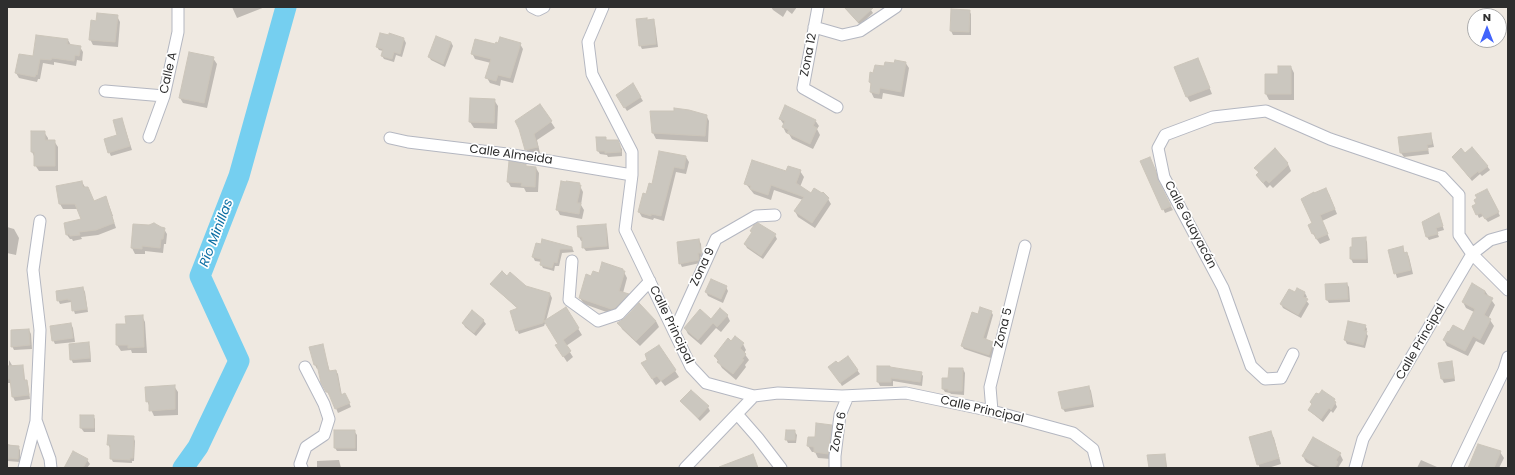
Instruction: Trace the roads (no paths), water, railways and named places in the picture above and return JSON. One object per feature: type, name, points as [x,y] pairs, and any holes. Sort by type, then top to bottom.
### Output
[{"type":"street","name":"Calle A","points":[[149,137],[164,96],[178,32],[178,7]]},
{"type":"street","points":[[532,7],[538,10],[544,7]]},
{"type":"street","name":"Calle Principal","points":[[603,7],[588,42],[592,74],[632,152],[632,175],[625,230],[691,367],[706,383],[754,396],[778,394],[848,396],[906,393],[992,410],[1072,433],[1092,450],[1098,468]]},
{"type":"street","name":"Zona 12","points":[[818,7],[803,88],[837,107]]},
{"type":"street","points":[[814,27],[842,35],[860,31],[896,7]]},
{"type":"street","points":[[105,91],[164,96]]},
{"type":"street","name":"Calle Guayacán","points":[[1293,354],[1281,378],[1265,379],[1251,366],[1223,288],[1164,177],[1158,148],[1165,136],[1213,117],[1266,110],[1330,139],[1442,177],[1459,195],[1459,236],[1472,254]]},
{"type":"street","name":"Calle Almeida","points":[[390,138],[408,142],[514,155],[632,175]]},
{"type":"street","name":"Zona 9","points":[[674,332],[716,239],[756,216],[775,215]]},
{"type":"street","points":[[24,468],[36,420],[40,330],[34,270],[40,221]]},
{"type":"street","name":"Calle Principal","points":[[1355,468],[1363,439],[1472,254],[1490,240],[1508,234]]},
{"type":"street","name":"Zona 5","points":[[992,410],[990,386],[1025,246]]},
{"type":"street","points":[[1472,254],[1508,290]]},
{"type":"street","points":[[572,261],[569,300],[598,322],[618,314],[650,281]]},
{"type":"street","points":[[1457,468],[1504,370],[1508,357]]},
{"type":"street","points":[[302,468],[300,464],[306,447],[324,435],[329,419],[324,404],[305,367]]},
{"type":"street","points":[[685,468],[754,396]]},
{"type":"street","name":"Zona 6","points":[[835,468],[840,415],[848,396]]},
{"type":"street","points":[[737,414],[758,438],[780,468]]},
{"type":"street","points":[[36,420],[50,460],[51,468]]},
{"type":"waterway","name":"Río Minillas","points":[[183,468],[198,447],[239,361],[200,276],[239,176],[286,7]]}]
